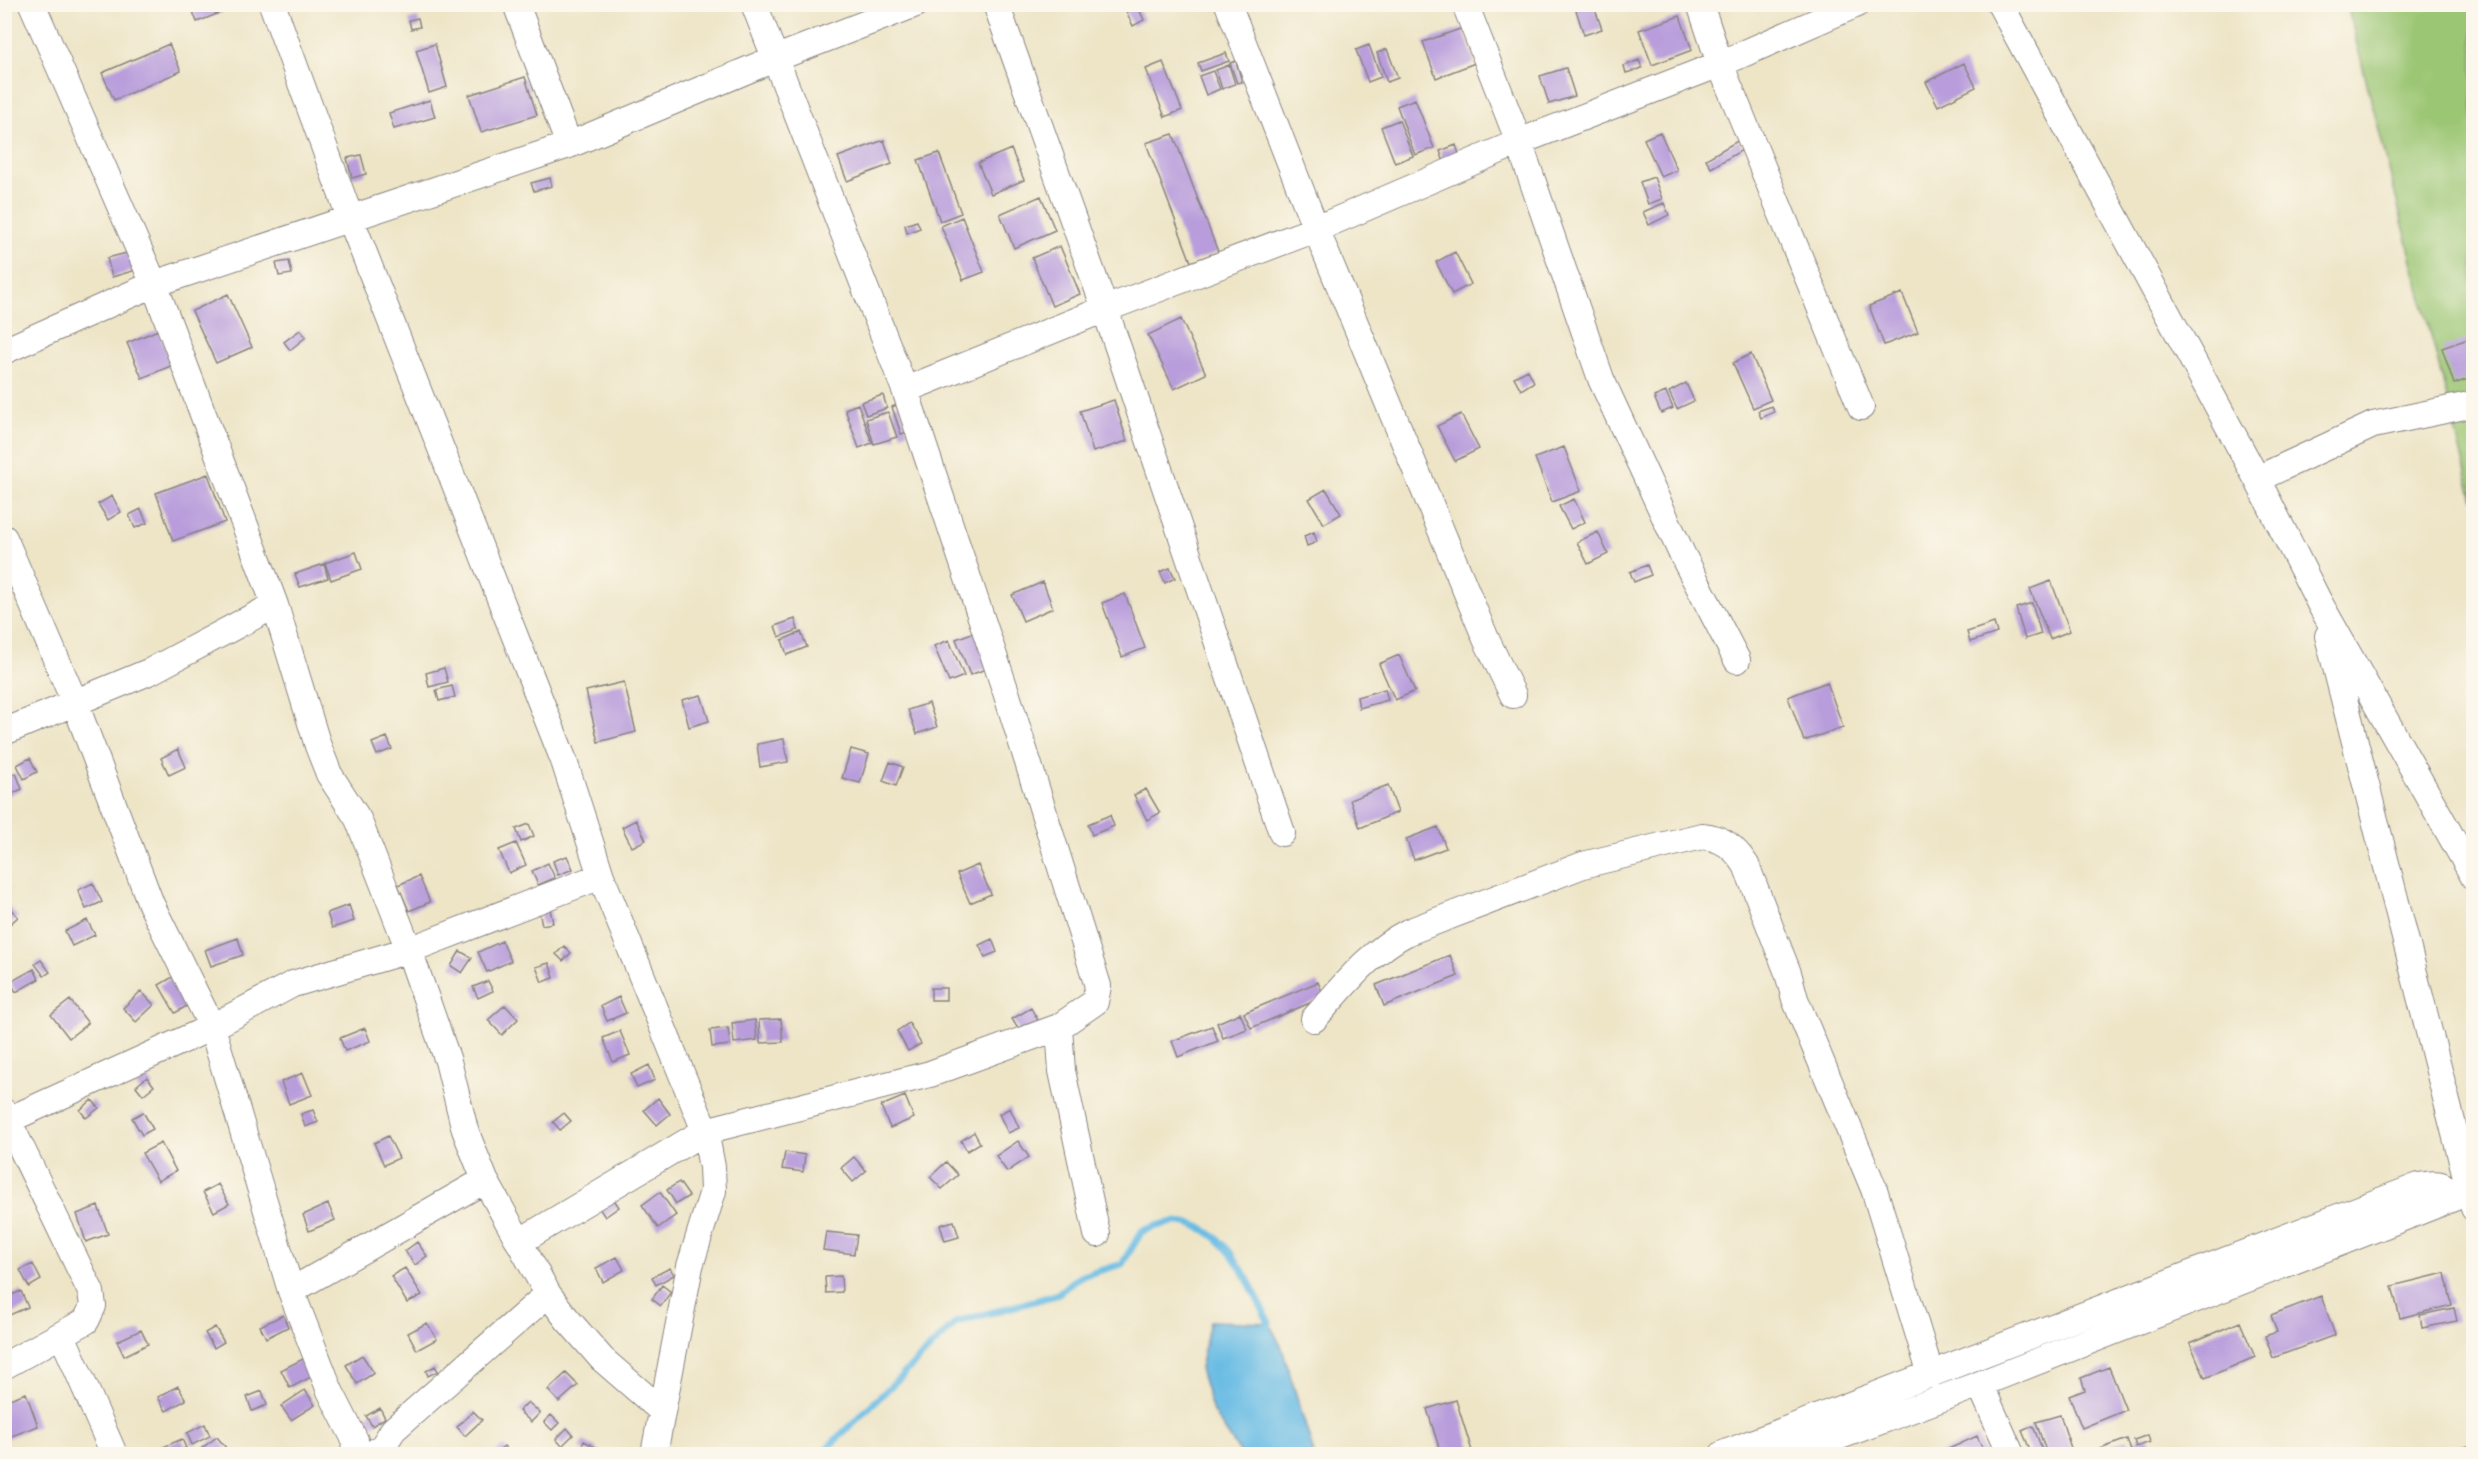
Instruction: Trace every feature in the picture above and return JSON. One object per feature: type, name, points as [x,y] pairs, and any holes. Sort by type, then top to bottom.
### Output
[{"type":"street","points":[[32,4],[154,284],[275,605],[318,746],[329,774],[358,819],[409,951],[448,1060],[465,1130],[485,1180],[548,1294],[602,1359],[662,1411]]},
{"type":"street","points":[[272,4],[351,220],[564,761],[602,876],[705,1131],[712,1167],[713,1191],[690,1266],[654,1455]]},
{"type":"street","points":[[516,4],[569,145]]},
{"type":"street","points":[[519,1242],[705,1131],[930,1074],[1059,1027],[1095,1002],[1098,986],[1006,692],[906,390],[754,4]]},
{"type":"street","points":[[4,351],[154,284],[351,220],[569,145],[774,59],[916,4]]},
{"type":"street","points":[[996,4],[1105,309],[1282,833]]},
{"type":"street","points":[[1228,4],[1316,229],[1486,639],[1514,696]]},
{"type":"street","points":[[1466,4],[1519,142],[1601,379],[1682,554],[1737,660]]},
{"type":"street","points":[[1700,4],[1720,64],[1861,407]]},
{"type":"street","points":[[906,390],[1105,309],[1316,229],[1519,142],[1720,64],[1857,4]]},
{"type":"street","points":[[2000,4],[2257,479],[2320,604],[2474,877]]},
{"type":"street","points":[[2257,479],[2373,425],[2474,404]]},
{"type":"street","points":[[4,538],[75,703],[151,904],[212,1027],[291,1291],[330,1391],[355,1440],[354,1455]]},
{"type":"street","points":[[2320,604],[2466,1199]]},
{"type":"street","points":[[4,732],[151,671],[275,605]]},
{"type":"street","points":[[1314,1019],[1386,943],[1407,932],[1583,865],[1702,836],[1720,838],[1738,852],[1746,865],[1788,973],[1795,999],[1861,1154],[1931,1375]]},
{"type":"street","points":[[4,1366],[86,1321],[93,1306],[91,1292],[6,1118],[212,1027],[293,984],[409,951],[602,876]]},
{"type":"street","points":[[1059,1027],[1062,1071],[1097,1234]]},
{"type":"street","points":[[291,1291],[485,1180]]},
{"type":"street","points":[[1723,1455],[2419,1186],[2438,1183],[2466,1199]]},
{"type":"street","points":[[1792,1455],[2466,1199]]},
{"type":"street","points":[[371,1455],[382,1448],[393,1430],[548,1294]]},
{"type":"street","points":[[62,1335],[114,1455]]},
{"type":"street","points":[[1980,1384],[2011,1455]]},
{"type":"green space","points":[[2347,5],[2473,5],[2473,500]]},
{"type":"water","points":[[1210,1321],[1269,1323],[1282,1348],[1314,1454],[1241,1454],[1213,1412],[1200,1369]]},
{"type":"building","points":[[190,4],[240,4],[240,5],[197,22]]},
{"type":"building","points":[[1574,4],[1593,4],[1602,29],[1584,35]]},
{"type":"building","points":[[1137,5],[1144,20],[1133,26],[1126,11]]},
{"type":"building","points":[[1680,16],[1692,50],[1652,65],[1639,30]]},
{"type":"building","points":[[418,18],[420,27],[411,29],[409,20]]},
{"type":"building","points":[[1463,28],[1475,63],[1436,78],[1423,42]]},
{"type":"building","points":[[169,44],[181,71],[114,100],[102,73]]},
{"type":"building","points":[[435,44],[447,87],[429,93],[416,50]]},
{"type":"building","points":[[1369,45],[1381,77],[1368,82],[1356,50]]},
{"type":"building","points":[[1387,49],[1398,78],[1387,82],[1377,53]]},
{"type":"building","points":[[1226,53],[1229,61],[1201,71],[1198,63]]},
{"type":"building","points":[[1639,60],[1642,68],[1626,73],[1624,66]]},
{"type":"building","points":[[1236,61],[1242,82],[1237,83],[1230,63]]},
{"type":"building","points":[[1163,62],[1182,110],[1165,117],[1146,69]]},
{"type":"building","points":[[1964,63],[1976,87],[1938,106],[1926,82]]},
{"type":"building","points":[[1229,65],[1235,84],[1222,89],[1216,70]]},
{"type":"building","points":[[1566,68],[1575,96],[1549,104],[1540,76]]},
{"type":"building","points":[[1213,71],[1220,89],[1206,95],[1199,76]]},
{"type":"building","points":[[525,77],[537,115],[481,132],[469,95]]},
{"type":"building","points":[[1415,99],[1434,148],[1415,155],[1397,106]]},
{"type":"building","points":[[430,100],[435,117],[394,129],[389,113]]},
{"type":"building","points":[[1399,120],[1413,156],[1395,163],[1381,127]]},
{"type":"building","points":[[1660,132],[1677,170],[1661,177],[1644,139]]},
{"type":"building","points":[[1173,134],[1218,252],[1191,262],[1146,143]]},
{"type":"building","points":[[884,140],[892,164],[847,181],[838,157]]},
{"type":"building","points":[[1739,140],[1744,149],[1711,168],[1706,159]]},
{"type":"building","points":[[1456,145],[1460,157],[1444,162],[1440,151]]},
{"type":"building","points":[[1011,149],[1024,180],[991,194],[978,163]]},
{"type":"building","points":[[939,153],[961,213],[940,221],[918,160]]},
{"type":"building","points":[[361,155],[366,174],[352,178],[347,158]]},
{"type":"building","points":[[1654,177],[1662,199],[1648,204],[1640,182]]},
{"type":"building","points":[[550,178],[552,186],[534,191],[531,183]]},
{"type":"building","points":[[1041,196],[1055,230],[1014,248],[1000,214]]},
{"type":"building","points":[[1664,203],[1669,215],[1649,225],[1643,212]]},
{"type":"building","points":[[962,217],[984,272],[963,280],[941,226]]},
{"type":"building","points":[[917,221],[920,228],[907,233],[905,225]]},
{"type":"building","points":[[1060,246],[1080,294],[1052,306],[1032,258]]},
{"type":"building","points":[[131,252],[136,270],[112,277],[107,258]]},
{"type":"building","points":[[1455,252],[1471,284],[1452,294],[1436,262]]},
{"type":"building","points":[[289,261],[292,274],[279,276],[276,263]]},
{"type":"building","points":[[1902,293],[1918,332],[1884,345],[1869,306]]},
{"type":"building","points":[[228,294],[252,347],[216,363],[192,311]]},
{"type":"building","points":[[1181,319],[1206,374],[1174,389],[1148,335]]},
{"type":"building","points":[[158,330],[173,365],[142,378],[127,343]]},
{"type":"building","points":[[300,330],[306,337],[290,350],[284,342]]},
{"type":"building","points":[[2471,338],[2474,346],[2474,377],[2454,384],[2442,348]]},
{"type":"building","points":[[1751,354],[1771,400],[1753,408],[1733,363]]},
{"type":"building","points":[[1528,370],[1534,382],[1521,390],[1514,377]]},
{"type":"building","points":[[1686,383],[1694,401],[1677,409],[1669,392]]},
{"type":"building","points":[[1666,392],[1673,408],[1661,413],[1654,397]]},
{"type":"building","points":[[883,395],[887,408],[866,415],[861,402]]},
{"type":"building","points":[[1114,400],[1127,441],[1093,452],[1080,411]]},
{"type":"building","points":[[858,404],[872,443],[859,448],[845,409]]},
{"type":"building","points":[[899,404],[908,432],[901,434],[892,407]]},
{"type":"building","points":[[1772,406],[1774,412],[1761,418],[1758,411]]},
{"type":"building","points":[[888,412],[897,437],[874,444],[866,419]]},
{"type":"building","points":[[1461,414],[1479,449],[1455,461],[1437,426]]},
{"type":"building","points":[[1564,447],[1581,491],[1552,502],[1535,458]]},
{"type":"building","points":[[208,474],[225,522],[173,541],[156,493]]},
{"type":"building","points":[[1326,489],[1341,514],[1324,524],[1309,499]]},
{"type":"building","points":[[112,496],[121,512],[108,520],[98,504]]},
{"type":"building","points":[[1574,499],[1585,522],[1571,529],[1559,506]]},
{"type":"building","points":[[141,509],[147,523],[135,528],[129,515]]},
{"type":"building","points":[[1314,532],[1317,542],[1307,546],[1304,536]]},
{"type":"building","points":[[1598,532],[1608,554],[1588,564],[1577,542]]},
{"type":"building","points":[[356,552],[362,569],[331,580],[325,563]]},
{"type":"building","points":[[324,564],[328,578],[300,587],[295,574]]},
{"type":"building","points":[[1647,565],[1651,575],[1634,582],[1630,572]]},
{"type":"building","points":[[1170,568],[1175,578],[1165,583],[1160,572]]},
{"type":"building","points":[[2051,581],[2070,631],[2050,639],[2030,589]]},
{"type":"building","points":[[1043,582],[1053,608],[1023,621],[1012,595]]},
{"type":"building","points":[[1125,594],[1145,648],[1122,657],[1102,603]]},
{"type":"building","points":[[2032,603],[2041,634],[2025,639],[2016,608]]},
{"type":"building","points":[[795,619],[798,630],[779,637],[775,626]]},
{"type":"building","points":[[1994,623],[1997,633],[1970,642],[1967,632]]},
{"type":"building","points":[[977,631],[991,667],[970,675],[956,639]]},
{"type":"building","points":[[801,632],[807,647],[787,655],[782,640]]},
{"type":"building","points":[[949,640],[964,676],[949,682],[934,646]]},
{"type":"building","points":[[1399,655],[1415,691],[1395,700],[1379,664]]},
{"type":"building","points":[[444,668],[448,682],[429,687],[426,673]]},
{"type":"building","points":[[624,682],[636,732],[598,742],[586,691]]},
{"type":"building","points":[[1827,682],[1843,727],[1804,741],[1788,697]]},
{"type":"building","points":[[452,686],[455,697],[439,701],[436,690]]},
{"type":"building","points":[[1385,689],[1388,700],[1359,708],[1357,697]]},
{"type":"building","points":[[701,695],[709,721],[689,727],[682,700]]},
{"type":"building","points":[[929,703],[937,727],[917,734],[908,710]]},
{"type":"building","points":[[387,737],[392,749],[377,755],[372,743]]},
{"type":"building","points":[[784,739],[788,762],[760,767],[757,744]]},
{"type":"building","points":[[178,749],[186,767],[169,775],[161,758]]},
{"type":"building","points":[[851,749],[869,754],[860,783],[842,778]]},
{"type":"building","points":[[30,758],[37,772],[24,779],[17,765]]},
{"type":"building","points":[[890,762],[903,767],[896,786],[883,781]]},
{"type":"building","points":[[16,773],[22,789],[4,797],[4,778]]},
{"type":"building","points":[[1388,785],[1398,812],[1360,828],[1350,800]]},
{"type":"building","points":[[1146,789],[1160,813],[1147,820],[1134,795]]},
{"type":"building","points":[[1110,815],[1114,826],[1092,835],[1088,824]]},
{"type":"building","points":[[636,820],[646,840],[632,847],[622,827]]},
{"type":"building","points":[[529,824],[534,836],[521,842],[516,829]]},
{"type":"building","points":[[1438,827],[1446,848],[1414,860],[1406,839]]},
{"type":"building","points":[[516,843],[526,865],[509,873],[499,850]]},
{"type":"building","points":[[567,856],[573,869],[558,875],[553,861]]},
{"type":"building","points":[[548,863],[555,878],[538,885],[532,871]]},
{"type":"building","points":[[978,865],[991,894],[970,903],[957,874]]},
{"type":"building","points":[[419,876],[430,902],[409,911],[398,885]]},
{"type":"building","points":[[93,883],[102,902],[86,909],[78,890]]},
{"type":"building","points":[[349,905],[354,921],[332,928],[327,913]]},
{"type":"building","points":[[9,907],[18,917],[4,929],[4,910]]},
{"type":"building","points":[[550,909],[553,923],[542,925],[539,911]]},
{"type":"building","points":[[87,920],[95,935],[72,946],[65,931]]},
{"type":"building","points":[[238,938],[243,955],[211,966],[205,950]]},
{"type":"building","points":[[992,939],[997,952],[985,957],[979,945]]},
{"type":"building","points":[[502,941],[511,961],[487,972],[478,952]]},
{"type":"building","points":[[564,946],[571,953],[563,961],[556,954]]},
{"type":"building","points":[[460,951],[472,958],[462,973],[451,966]]},
{"type":"building","points":[[1450,955],[1458,976],[1384,1006],[1376,985]]},
{"type":"building","points":[[41,960],[50,972],[44,976],[35,964]]},
{"type":"building","points":[[549,963],[554,978],[542,982],[536,967]]},
{"type":"building","points":[[34,969],[39,979],[16,992],[10,982]]},
{"type":"building","points":[[176,975],[192,1003],[175,1013],[159,985]]},
{"type":"building","points":[[488,981],[493,991],[478,998],[473,987]]},
{"type":"building","points":[[1318,982],[1324,997],[1251,1028],[1244,1013]]},
{"type":"building","points":[[931,988],[946,988],[946,1000],[931,1000]]},
{"type":"building","points":[[141,991],[154,1005],[136,1022],[123,1008]]},
{"type":"building","points":[[619,997],[626,1013],[607,1021],[601,1006]]},
{"type":"building","points":[[70,1000],[88,1023],[69,1038],[51,1015]]},
{"type":"building","points":[[505,1005],[518,1019],[502,1035],[488,1020]]},
{"type":"building","points":[[1031,1008],[1040,1024],[1022,1035],[1012,1019]]},
{"type":"building","points":[[1240,1013],[1247,1029],[1223,1038],[1217,1023]]},
{"type":"building","points":[[781,1019],[783,1042],[760,1043],[759,1020]]},
{"type":"building","points":[[755,1020],[757,1040],[734,1043],[732,1023]]},
{"type":"building","points":[[909,1023],[921,1044],[908,1051],[897,1031]]},
{"type":"building","points":[[1212,1026],[1218,1041],[1178,1057],[1172,1041]]},
{"type":"building","points":[[365,1028],[370,1041],[345,1051],[340,1038]]},
{"type":"building","points":[[728,1028],[730,1045],[712,1047],[710,1030]]},
{"type":"building","points":[[620,1031],[630,1055],[613,1062],[603,1038]]},
{"type":"building","points":[[649,1065],[655,1080],[637,1088],[631,1074]]},
{"type":"building","points":[[303,1073],[312,1095],[289,1104],[281,1082]]},
{"type":"building","points":[[147,1077],[154,1086],[143,1095],[136,1086]]},
{"type":"building","points":[[905,1096],[914,1118],[890,1128],[881,1106]]},
{"type":"building","points":[[658,1098],[670,1114],[657,1125],[644,1110]]},
{"type":"building","points":[[92,1100],[99,1108],[86,1118],[80,1110]]},
{"type":"building","points":[[1010,1108],[1019,1128],[1008,1133],[999,1114]]},
{"type":"building","points":[[313,1110],[318,1122],[305,1127],[301,1114]]},
{"type":"building","points":[[143,1112],[153,1129],[142,1135],[132,1118]]},
{"type":"building","points":[[564,1113],[571,1121],[560,1130],[553,1122]]},
{"type":"building","points":[[974,1132],[980,1143],[967,1151],[961,1141]]},
{"type":"building","points":[[388,1136],[399,1158],[384,1165],[374,1143]]},
{"type":"building","points":[[1018,1141],[1029,1157],[1007,1172],[996,1156]]},
{"type":"building","points":[[161,1143],[176,1171],[158,1181],[142,1153]]},
{"type":"building","points":[[785,1152],[805,1155],[803,1172],[782,1169]]},
{"type":"building","points":[[854,1157],[866,1171],[853,1182],[841,1168]]},
{"type":"building","points":[[946,1162],[958,1175],[942,1189],[930,1177]]},
{"type":"building","points":[[679,1182],[689,1196],[676,1204],[667,1190]]},
{"type":"building","points":[[218,1184],[229,1204],[214,1212],[203,1192]]},
{"type":"building","points":[[660,1192],[676,1215],[658,1228],[642,1205]]},
{"type":"building","points":[[611,1195],[619,1207],[605,1217],[597,1205]]},
{"type":"building","points":[[328,1204],[335,1220],[309,1231],[303,1215]]},
{"type":"building","points":[[98,1206],[108,1234],[86,1242],[77,1214]]},
{"type":"building","points":[[954,1221],[959,1237],[945,1241],[940,1225]]},
{"type":"building","points":[[826,1232],[857,1235],[854,1254],[823,1250]]},
{"type":"building","points":[[417,1242],[427,1256],[415,1265],[405,1251]]},
{"type":"building","points":[[617,1257],[624,1270],[603,1282],[596,1268]]},
{"type":"building","points":[[33,1264],[41,1280],[29,1287],[20,1270]]},
{"type":"building","points":[[405,1268],[422,1295],[407,1303],[391,1276]]},
{"type":"building","points":[[670,1268],[674,1275],[656,1285],[652,1277]]},
{"type":"building","points":[[2445,1273],[2452,1305],[2400,1318],[2392,1286]]},
{"type":"building","points":[[841,1276],[842,1292],[826,1293],[825,1277]]},
{"type":"building","points":[[662,1285],[671,1292],[661,1306],[652,1299]]},
{"type":"building","points":[[21,1291],[28,1307],[5,1317],[4,1298]]},
{"type":"building","points":[[2321,1296],[2335,1335],[2273,1358],[2265,1336],[2277,1332],[2271,1315]]},
{"type":"building","points":[[2454,1308],[2457,1321],[2422,1328],[2420,1315]]},
{"type":"building","points":[[283,1315],[288,1327],[266,1338],[260,1326]]},
{"type":"building","points":[[2240,1322],[2255,1357],[2205,1378],[2190,1343]]},
{"type":"building","points":[[427,1323],[437,1339],[417,1350],[408,1333]]},
{"type":"building","points":[[215,1327],[224,1342],[214,1348],[205,1333]]},
{"type":"building","points":[[141,1330],[148,1344],[124,1356],[117,1341]]},
{"type":"building","points":[[362,1355],[374,1373],[357,1384],[346,1365]]},
{"type":"building","points":[[307,1357],[315,1375],[290,1388],[281,1370]]},
{"type":"building","points":[[435,1366],[438,1371],[428,1376],[426,1371]]},
{"type":"building","points":[[2109,1367],[2126,1410],[2082,1428],[2069,1396],[2085,1390],[2081,1378]]},
{"type":"building","points":[[566,1373],[578,1385],[559,1402],[548,1390]]},
{"type":"building","points":[[178,1386],[186,1400],[166,1411],[158,1397]]},
{"type":"building","points":[[305,1390],[315,1405],[291,1420],[281,1406]]},
{"type":"building","points":[[262,1391],[267,1405],[252,1411],[247,1397]]},
{"type":"building","points":[[26,1393],[38,1426],[4,1439],[4,1401]]},
{"type":"building","points":[[1456,1400],[1473,1454],[1441,1454],[1427,1409]]},
{"type":"building","points":[[528,1402],[540,1413],[531,1422],[519,1411]]},
{"type":"building","points":[[380,1408],[385,1418],[372,1426],[366,1416]]},
{"type":"building","points":[[473,1411],[482,1420],[465,1436],[457,1427]]},
{"type":"building","points":[[551,1415],[559,1423],[552,1430],[544,1422]]},
{"type":"building","points":[[2060,1415],[2072,1451],[2047,1454],[2036,1422]]},
{"type":"building","points":[[205,1424],[210,1436],[192,1445],[187,1433]]},
{"type":"building","points":[[2033,1426],[2044,1454],[2032,1454],[2022,1431]]},
{"type":"building","points":[[567,1428],[573,1435],[562,1446],[556,1439]]},
{"type":"building","points":[[2148,1435],[2150,1442],[2136,1447],[2134,1440]]},
{"type":"building","points":[[1977,1436],[1985,1454],[1938,1454]]},
{"type":"building","points":[[217,1437],[231,1454],[200,1454],[198,1451]]},
{"type":"building","points":[[182,1439],[186,1448],[167,1454],[163,1447]]},
{"type":"building","points":[[2127,1439],[2131,1451],[2122,1454],[2087,1454]]},
{"type":"building","points":[[584,1441],[597,1448],[594,1454],[580,1449]]},
{"type":"building","points":[[2474,1444],[2474,1454],[2446,1453]]},
{"type":"building","points":[[504,1446],[510,1454],[493,1454]]},
{"type":"waterway","points":[[821,1454],[957,1322],[1056,1295],[1079,1277],[1122,1264],[1142,1231],[1160,1225],[1178,1222],[1195,1226],[1211,1234],[1224,1245],[1245,1275],[1269,1323]]}]
